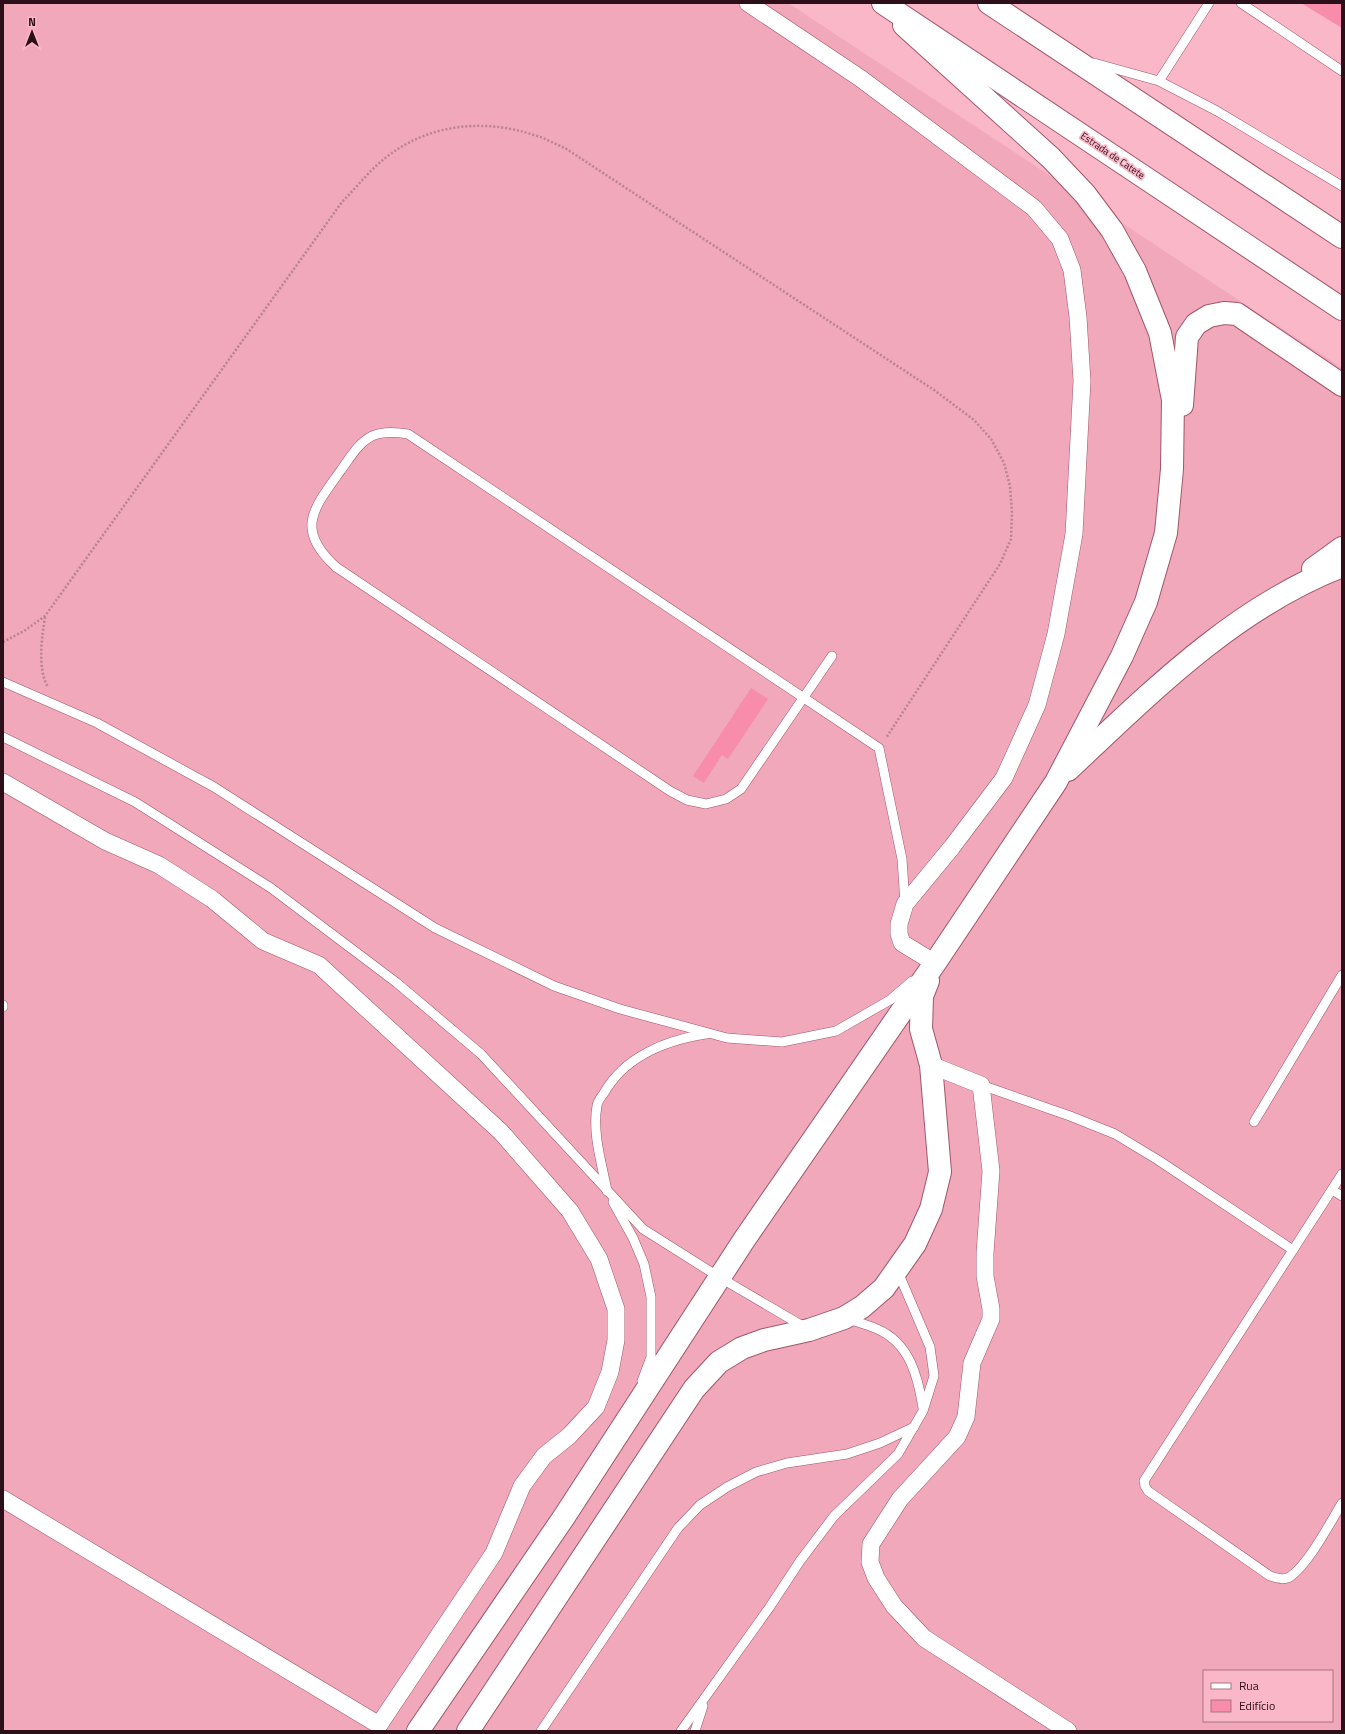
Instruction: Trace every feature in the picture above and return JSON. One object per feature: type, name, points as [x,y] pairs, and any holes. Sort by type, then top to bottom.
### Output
[{"type":"main road","points":[[879,3],[1051,158],[1085,194],[1112,230],[1131,265],[1160,333],[1173,400],[1172,469],[1166,534]]},
{"type":"main road","name":"Estrada de Catete","points":[[882,3],[1342,309]]},
{"type":"main road","points":[[989,3],[1342,237]]},
{"type":"main road","points":[[418,1731],[564,1517],[719,1277],[935,963],[1056,782],[1125,650],[1146,602],[1166,534],[1178,457],[1187,337],[1196,324],[1209,316],[1224,313],[1237,314],[1342,385]]},
{"type":"main road","points":[[1056,782],[1166,679],[1217,637],[1270,601],[1342,548]]},
{"type":"main road","points":[[1270,601],[1342,566]]},
{"type":"main road","points":[[468,1731],[694,1389],[720,1362],[742,1348],[764,1340],[809,1330],[844,1318],[862,1307],[884,1288],[915,1244],[931,1209],[940,1172],[931,1065],[921,1029],[922,996],[935,963]]},
{"type":"street","points":[[748,3],[860,78],[1034,208],[1060,239],[1072,270],[1078,317],[1082,380],[1074,534],[1056,634],[1038,705],[1004,778],[952,847],[905,904],[898,924],[902,943],[935,963]]},
{"type":"street","points":[[3,782],[105,841],[159,865],[212,898],[263,942],[319,965],[501,1132],[570,1211],[599,1259],[616,1309],[616,1340],[610,1372],[596,1407],[569,1436],[544,1456],[522,1486],[494,1553],[379,1726],[3,1499]]},
{"type":"street","points":[[931,1065],[981,1085],[991,1171],[985,1253],[985,1276],[991,1309],[991,1319],[972,1363],[966,1417],[958,1437],[900,1499],[871,1544],[870,1562],[876,1578],[894,1606],[924,1638],[1068,1731]]},
{"type":"lane","points":[[1159,81],[1209,3]]},
{"type":"lane","points":[[1241,3],[1342,71]]},
{"type":"lane","points":[[1070,57],[1159,81],[1217,111],[1342,186]]},
{"type":"lane","points":[[832,656],[805,698],[741,789],[726,800],[706,804],[687,800],[670,791],[336,567],[323,555],[314,540],[312,524],[317,504],[358,447],[372,436],[389,432],[408,434],[805,698],[879,748],[902,859],[905,904]]},
{"type":"lane","points":[[3,682],[97,723],[214,787],[435,928],[554,986],[620,1009],[727,1038],[782,1042],[836,1030],[890,1000],[935,963]]},
{"type":"lane","points":[[3,737],[135,802],[277,892],[397,983],[481,1054],[643,1229],[719,1277],[809,1330]]},
{"type":"lane","points":[[1254,1122],[1342,975]]},
{"type":"lane","points":[[629,1416],[651,1357],[651,1297],[644,1264],[633,1238],[607,1191],[596,1132],[597,1105],[610,1083],[628,1065],[653,1049],[682,1038],[710,1033]]},
{"type":"lane","points":[[981,1085],[1070,1116],[1115,1134],[1158,1160],[1293,1250]]},
{"type":"lane","points":[[1342,1174],[1146,1475],[1144,1486],[1148,1491],[1270,1576],[1282,1579],[1291,1577],[1304,1563],[1342,1504]]},
{"type":"lane","points":[[1332,1190],[1342,1196]]},
{"type":"lane","points":[[681,1731],[769,1608],[800,1561],[830,1522],[898,1454],[923,1411],[934,1376],[930,1347],[897,1270]]},
{"type":"lane","points":[[844,1318],[878,1329],[898,1344],[909,1358],[918,1380],[923,1411]]},
{"type":"lane","points":[[541,1731],[678,1528],[700,1505],[756,1472],[787,1463],[847,1454],[880,1443],[914,1427]]},
{"type":"lane","points":[[695,1731],[706,1696]]},
{"type":"path","points":[[3,642],[24,631],[45,616],[342,202],[384,159],[408,142],[446,129],[472,125],[504,127],[534,135],[565,148],[934,390],[974,420],[991,439],[1004,463],[1010,486],[1011,539],[1000,564],[879,748]]},
{"type":"path","points":[[45,616],[41,639],[42,661],[46,682],[63,708]]},
{"type":"shaded area","points":[[3,3],[788,3],[1342,368],[1342,1731],[3,1731]]},
{"type":"building","points":[[1301,3],[1342,3],[1342,28]]},
{"type":"building","points":[[751,688],[768,699],[728,759],[722,755],[704,783],[693,776]]}]
